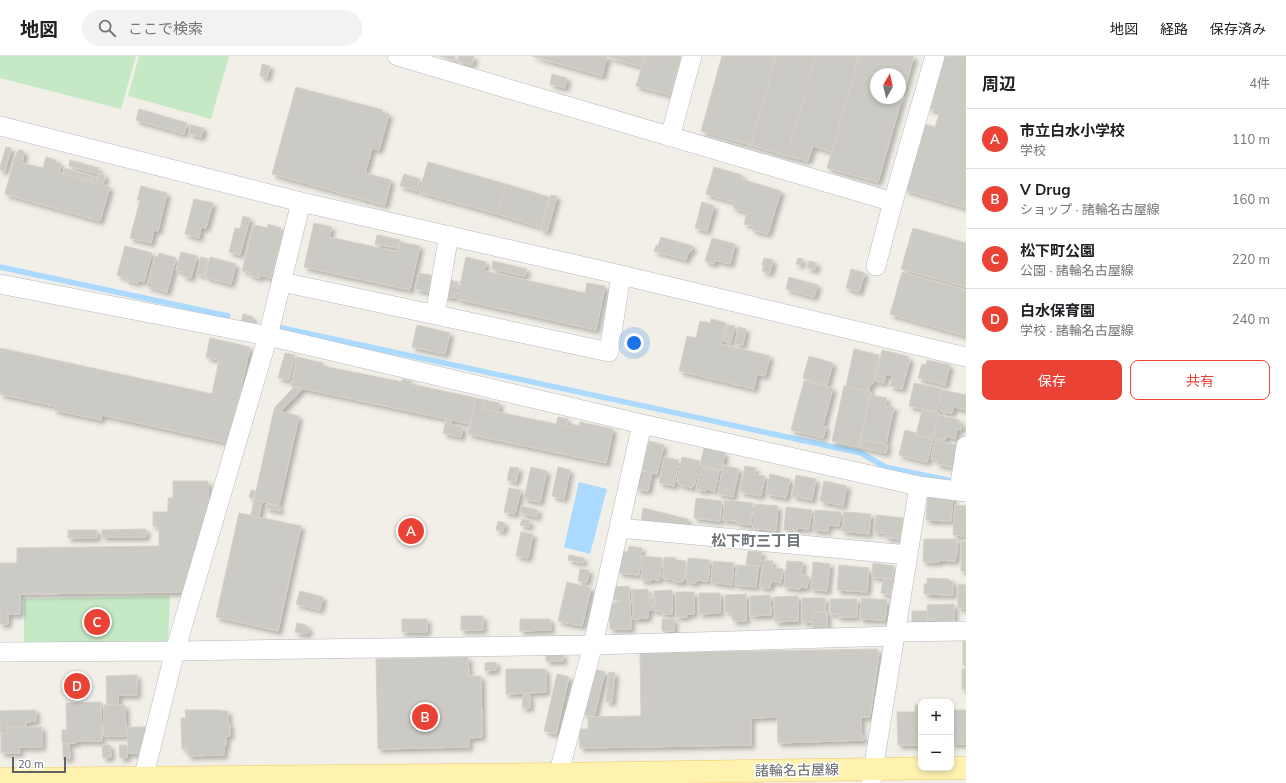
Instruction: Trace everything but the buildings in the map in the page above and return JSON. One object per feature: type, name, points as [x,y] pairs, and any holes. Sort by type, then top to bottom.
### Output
[{"type":"main road","points":[[954,768],[966,768]]},
{"type":"main road","name":"諸輪名古屋線","points":[[0,779],[556,779],[872,776],[918,771]]},
{"type":"street","points":[[397,56],[893,202]]},
{"type":"street","points":[[670,137],[692,56]]},
{"type":"street","points":[[876,266],[935,56]]},
{"type":"street","points":[[0,126],[301,202],[621,274],[966,357]]},
{"type":"street","points":[[143,780],[175,651],[268,336],[301,202]]},
{"type":"street","points":[[435,315],[449,235]]},
{"type":"street","points":[[282,282],[609,352],[621,274]]},
{"type":"street","points":[[0,284],[268,336],[642,424],[919,486],[961,487],[966,446]]},
{"type":"street","points":[[556,779],[593,645],[642,424]]},
{"type":"street","points":[[872,776],[919,486]]},
{"type":"street","points":[[619,528],[908,555]]},
{"type":"street","points":[[0,652],[593,645],[966,631]]},
{"type":"green space","points":[[0,56],[136,56],[121,109],[0,78]]},
{"type":"green space","points":[[139,56],[229,56],[211,119],[128,96]]},
{"type":"green space","points":[[170,596],[168,645],[24,645],[24,599]]},
{"type":"water","points":[[579,482],[607,489],[590,554],[564,547]]},
{"type":"waterway","points":[[0,267],[228,316]]},
{"type":"waterway","points":[[282,328],[861,453],[885,467],[952,481]]},
{"type":"place","name":"市立白水小学校","points":[[411,531]]},
{"type":"place","name":"松下町公園","points":[[97,622]]},
{"type":"place","name":"白水保育園","points":[[77,686]]},
{"type":"place","name":"V Drug","points":[[425,717]]},
{"type":"district","name":"松下町三丁目","points":[[756,541]]}]
